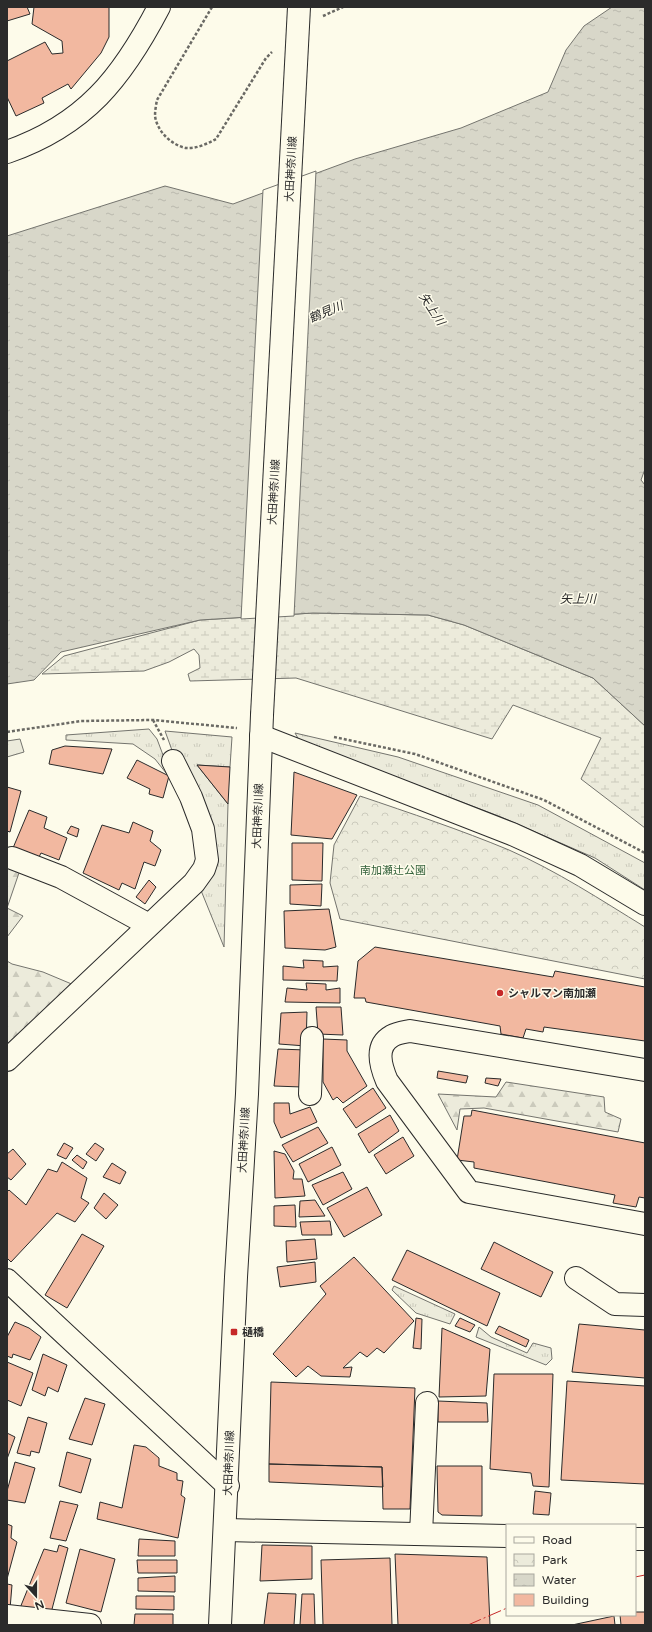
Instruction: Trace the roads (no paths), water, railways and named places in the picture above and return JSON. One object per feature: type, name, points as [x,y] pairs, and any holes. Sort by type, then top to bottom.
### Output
[{"type":"street","points":[[7,152],[58,129],[79,115],[120,71],[143,37],[160,7]]},
{"type":"street","name":"大田神奈川線","points":[[220,1625],[226,1530],[236,1277],[247,1094],[262,715],[299,7]]},
{"type":"street","points":[[261,736],[512,834],[580,865],[645,904]]},
{"type":"street","points":[[7,1060],[194,883],[204,869],[207,860],[203,829],[191,797],[173,761]]},
{"type":"street","points":[[12,858],[61,877],[149,925]]},
{"type":"street","points":[[645,1070],[410,1031],[392,1036],[382,1047],[380,1064],[387,1081],[469,1192],[645,1224]]},
{"type":"street","points":[[310,1094],[312,1038]]},
{"type":"street","points":[[576,1278],[615,1304],[645,1305]]},
{"type":"street","points":[[7,1280],[228,1486]]},
{"type":"street","points":[[421,1534],[427,1403]]},
{"type":"street","points":[[226,1530],[506,1536]]},
{"type":"street","points":[[7,1616],[90,1625]]},
{"type":"water","points":[[612,7],[645,7],[645,469],[641,480],[645,485],[645,726],[593,678],[464,625],[428,615],[313,613],[200,620],[61,652],[34,680],[7,684],[7,236],[165,186],[233,204],[355,159],[461,128],[548,92],[566,50],[584,26]]},
{"type":"place","name":"シャルマン南加瀬","points":[[500,993]]},
{"type":"place","name":"樋橋","points":[[234,1332]]},
{"type":"water label","name":"矢上川","points":[[432,309]]},
{"type":"water label","name":"鶴見川","points":[[326,312]]},
{"type":"water label","name":"矢上川","points":[[578,599]]},
{"type":"park label","name":"南加瀬辻公園","points":[[393,870]]}]
